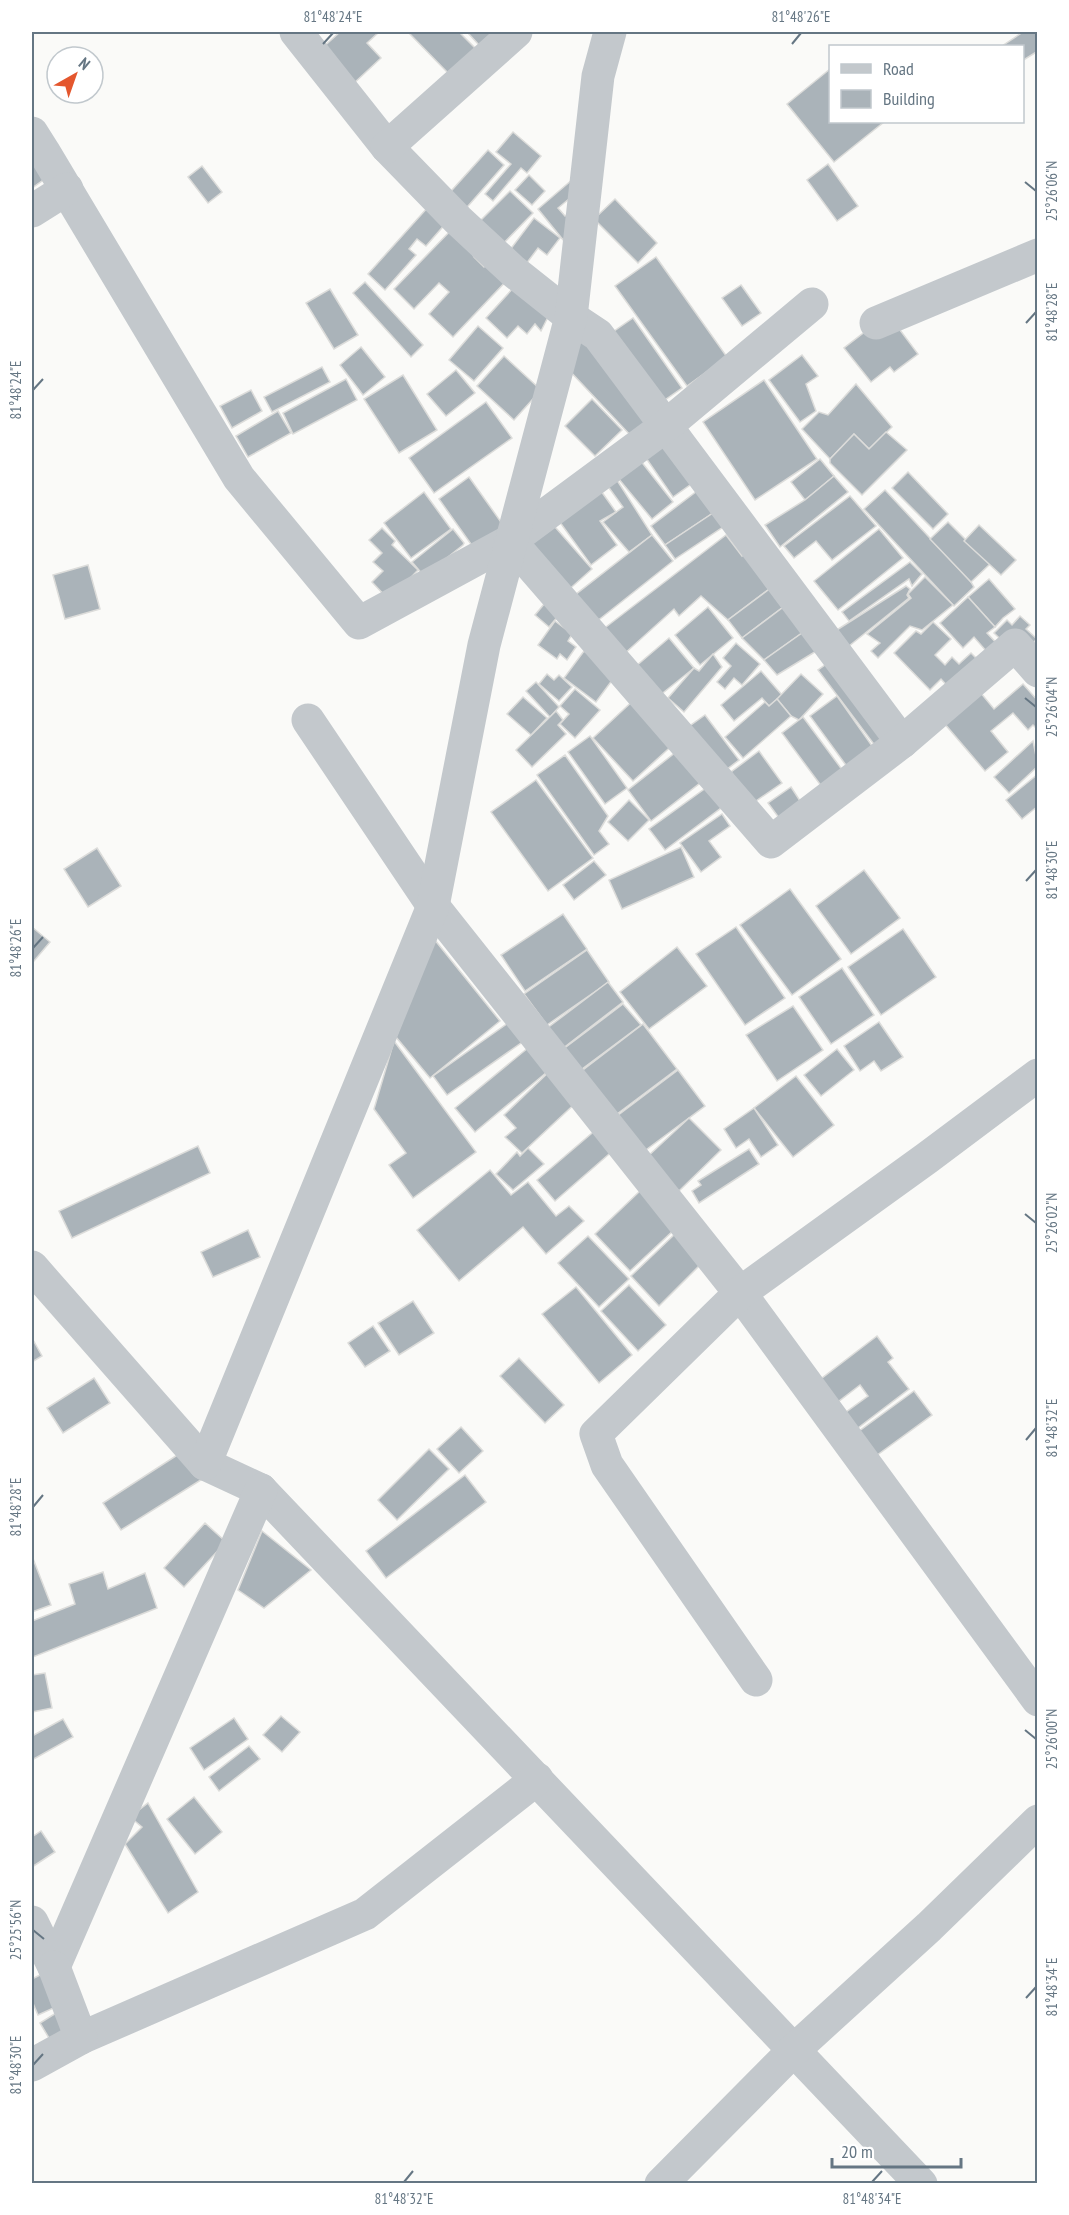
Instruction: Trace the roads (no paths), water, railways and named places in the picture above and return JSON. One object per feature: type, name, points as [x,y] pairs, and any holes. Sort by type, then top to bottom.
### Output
[{"type":"street","points":[[296,32],[387,147],[458,220],[513,271],[571,317],[598,334],[902,742]]},
{"type":"street","points":[[387,147],[516,32]]},
{"type":"street","points":[[206,1464],[434,906],[484,645],[571,317],[598,76],[610,32]]},
{"type":"street","points":[[32,133],[239,477],[359,623],[510,542],[667,425],[812,304]]},
{"type":"street","points":[[32,212],[66,189]]},
{"type":"street","points":[[876,323],[1038,255]]},
{"type":"street","points":[[510,542],[771,842],[902,742],[1026,637],[1038,670]]},
{"type":"street","points":[[308,720],[434,906],[740,1293],[1038,1700]]},
{"type":"street","points":[[756,1680],[607,1465],[596,1434],[740,1293],[1038,1075]]},
{"type":"street","points":[[32,1267],[206,1464],[261,1490],[921,2184]]},
{"type":"street","points":[[54,1967],[261,1490]]},
{"type":"street","points":[[32,2065],[81,2038],[365,1914],[537,1779]]},
{"type":"street","points":[[661,2184],[794,2050],[929,1927],[1038,1821]]},
{"type":"street","points":[[32,1922],[54,1967],[81,2038]]}]
